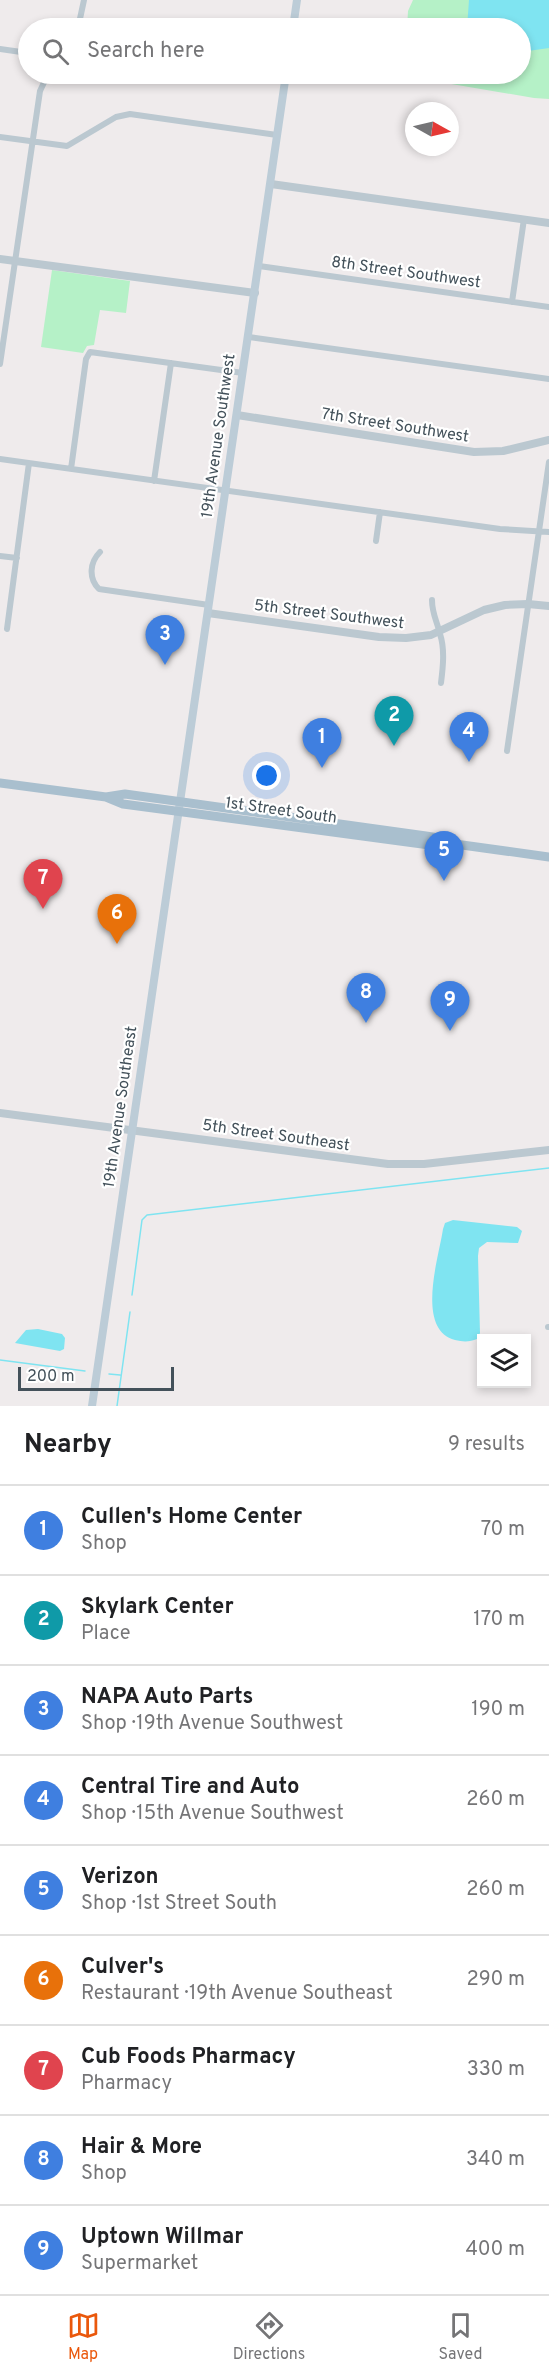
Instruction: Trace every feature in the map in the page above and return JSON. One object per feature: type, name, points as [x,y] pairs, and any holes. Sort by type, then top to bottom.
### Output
[{"type":"main road","points":[[294,18],[297,0]]},
{"type":"main road","name":"19th Avenue Southwest","points":[[181,807],[285,84]]},
{"type":"main road","name":"1st Street South","points":[[0,783],[106,797],[123,804],[181,807],[426,836],[445,839],[455,844],[549,857]]},
{"type":"main road","name":"19th Avenue Southeast","points":[[92,1406],[181,807]]},
{"type":"street","points":[[80,18],[84,0]]},
{"type":"street","points":[[0,49],[18,52]]},
{"type":"street","points":[[0,364],[32,142],[40,91],[43,84]]},
{"type":"street","points":[[0,138],[67,146],[116,117],[130,114],[278,135]]},
{"type":"street","points":[[271,184],[549,223]]},
{"type":"street","points":[[512,302],[524,219]]},
{"type":"street","points":[[0,259],[255,293]]},
{"type":"street","name":"8th Street Southwest","points":[[259,266],[549,307]]},
{"type":"street","points":[[249,337],[549,379]]},
{"type":"street","points":[[71,469],[89,353],[93,351],[243,373]]},
{"type":"street","points":[[154,481],[171,363]]},
{"type":"street","name":"7th Street Southwest","points":[[237,416],[474,452],[503,451],[549,440]]},
{"type":"street","points":[[0,459],[500,529],[549,532]]},
{"type":"street","points":[[507,751],[549,462]]},
{"type":"street","points":[[7,628],[29,463]]},
{"type":"street","points":[[376,541],[380,513]]},
{"type":"street","name":"5th Street Southwest","points":[[100,552],[92,561],[91,571],[93,582],[99,588],[209,609],[391,638],[418,637],[440,632],[491,608],[528,604],[549,606]]},
{"type":"street","points":[[0,556],[17,558]]},
{"type":"street","points":[[432,600],[433,616],[440,632],[443,655],[441,683]]},
{"type":"street","name":"5th Street Southeast","points":[[0,1113],[391,1165],[424,1164],[549,1150]]},
{"type":"green space","points":[[413,0],[549,0],[549,99],[451,84],[531,84],[531,18],[408,18]]},
{"type":"green space","points":[[52,270],[130,281],[126,313],[100,310],[94,345],[87,346],[83,353],[41,347]]},
{"type":"water","points":[[469,0],[549,0],[549,48],[531,51],[531,18],[468,18]]},
{"type":"water","points":[[453,1220],[517,1227],[522,1231],[518,1243],[487,1242],[479,1248],[480,1333],[477,1334],[477,1339],[469,1341],[455,1340],[443,1333],[436,1322],[432,1291],[445,1223]]},
{"type":"water","points":[[38,1329],[62,1334],[65,1338],[64,1349],[60,1351],[15,1343],[26,1330]]},
{"type":"waterway","points":[[132,1295],[142,1220],[147,1215],[549,1168]]},
{"type":"waterway","points":[[117,1406],[130,1312]]},
{"type":"waterway","points":[[0,1360],[85,1371]]},
{"type":"waterway","points":[[109,1374],[120,1375]]},
{"type":"place","name":"NAPA Auto Parts","points":[[165,665]]},
{"type":"place","name":"Skylark Center","points":[[394,746]]},
{"type":"place","name":"Central Tire and Auto","points":[[469,762]]},
{"type":"place","name":"Cullen's Home Center","points":[[322,768]]},
{"type":"place","name":"Verizon","points":[[444,881]]},
{"type":"place","name":"Cub Foods Pharmacy","points":[[43,909]]},
{"type":"place","name":"Culver's","points":[[117,944]]},
{"type":"place","name":"Hair & More","points":[[366,1023]]},
{"type":"place","name":"Uptown Willmar","points":[[450,1031]]}]
